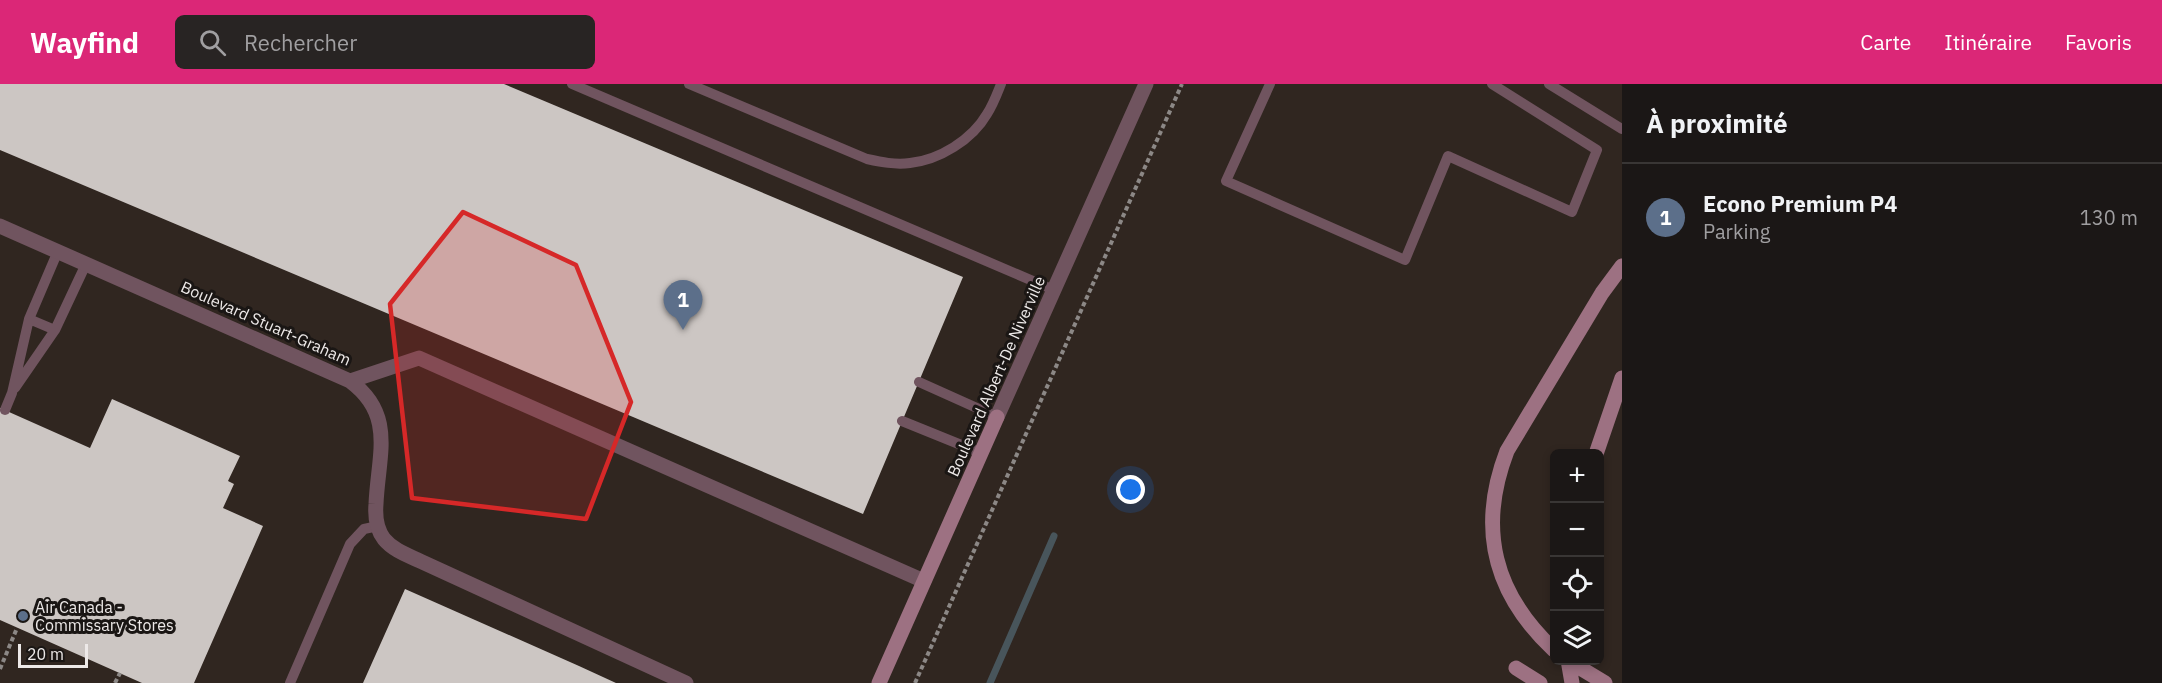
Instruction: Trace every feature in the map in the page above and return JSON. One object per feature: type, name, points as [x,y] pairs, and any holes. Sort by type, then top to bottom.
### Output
[{"type":"street","name":"Boulevard Albert-De Niverville","points":[[879,683],[1146,84]]},
{"type":"street","name":"Boulevard Stuart-Graham","points":[[0,226],[350,381],[363,390],[377,410],[381,450],[376,513],[378,526]]},
{"type":"street","points":[[1550,647],[1529,624],[1507,590],[1494,549],[1493,499],[1498,475],[1512,443],[1602,294],[1622,266]]},
{"type":"street","points":[[350,381],[419,358],[924,581]]},
{"type":"street","points":[[1597,449],[1621,384]]},
{"type":"street","points":[[378,526],[382,537],[389,545],[401,552],[686,683]]},
{"type":"street","points":[[1569,665],[1572,683]]},
{"type":"street","points":[[1576,665],[1605,683]]},
{"type":"street","points":[[1516,668],[1540,683]]},
{"type":"lane","points":[[572,84],[1054,290]]},
{"type":"lane","points":[[689,84],[867,159],[898,164],[929,159],[957,145],[978,127],[986,116],[1001,84]]},
{"type":"lane","points":[[1270,84],[1226,182],[1405,260],[1448,156],[1572,212],[1598,150],[1492,84]]},
{"type":"lane","points":[[1549,84],[1622,129]]},
{"type":"lane","points":[[5,410],[12,393],[29,319],[58,251]]},
{"type":"lane","points":[[12,393],[55,330],[86,264]]},
{"type":"lane","points":[[29,319],[55,330]]},
{"type":"lane","points":[[919,382],[998,417]]},
{"type":"lane","points":[[902,421],[981,453]]},
{"type":"lane","points":[[290,683],[350,544],[364,529],[378,526]]},
{"type":"path","points":[[915,683],[1182,84]]},
{"type":"path","points":[[0,669],[17,628]]},
{"type":"path","points":[[116,683],[120,673]]},
{"type":"highlighted area","points":[[463,212],[576,265],[631,402],[586,519],[412,498],[390,304]]},
{"type":"shaded area","points":[[0,84],[1622,84],[1622,683],[0,683]]},
{"type":"building","points":[[0,84],[504,84],[963,277],[863,514],[0,150]]},
{"type":"building","points":[[112,399],[240,456],[228,481],[234,484],[223,508],[263,526],[194,683],[142,683],[0,620],[0,408],[90,448]]},
{"type":"building","points":[[405,589],[579,666],[616,683],[363,683]]},
{"type":"waterway","points":[[990,683],[1054,536]]},
{"type":"place","name":"Econo Premium P4","points":[[683,330]]},
{"type":"place","name":"Air Canada - Commissary Stores","points":[[23,616]]}]
